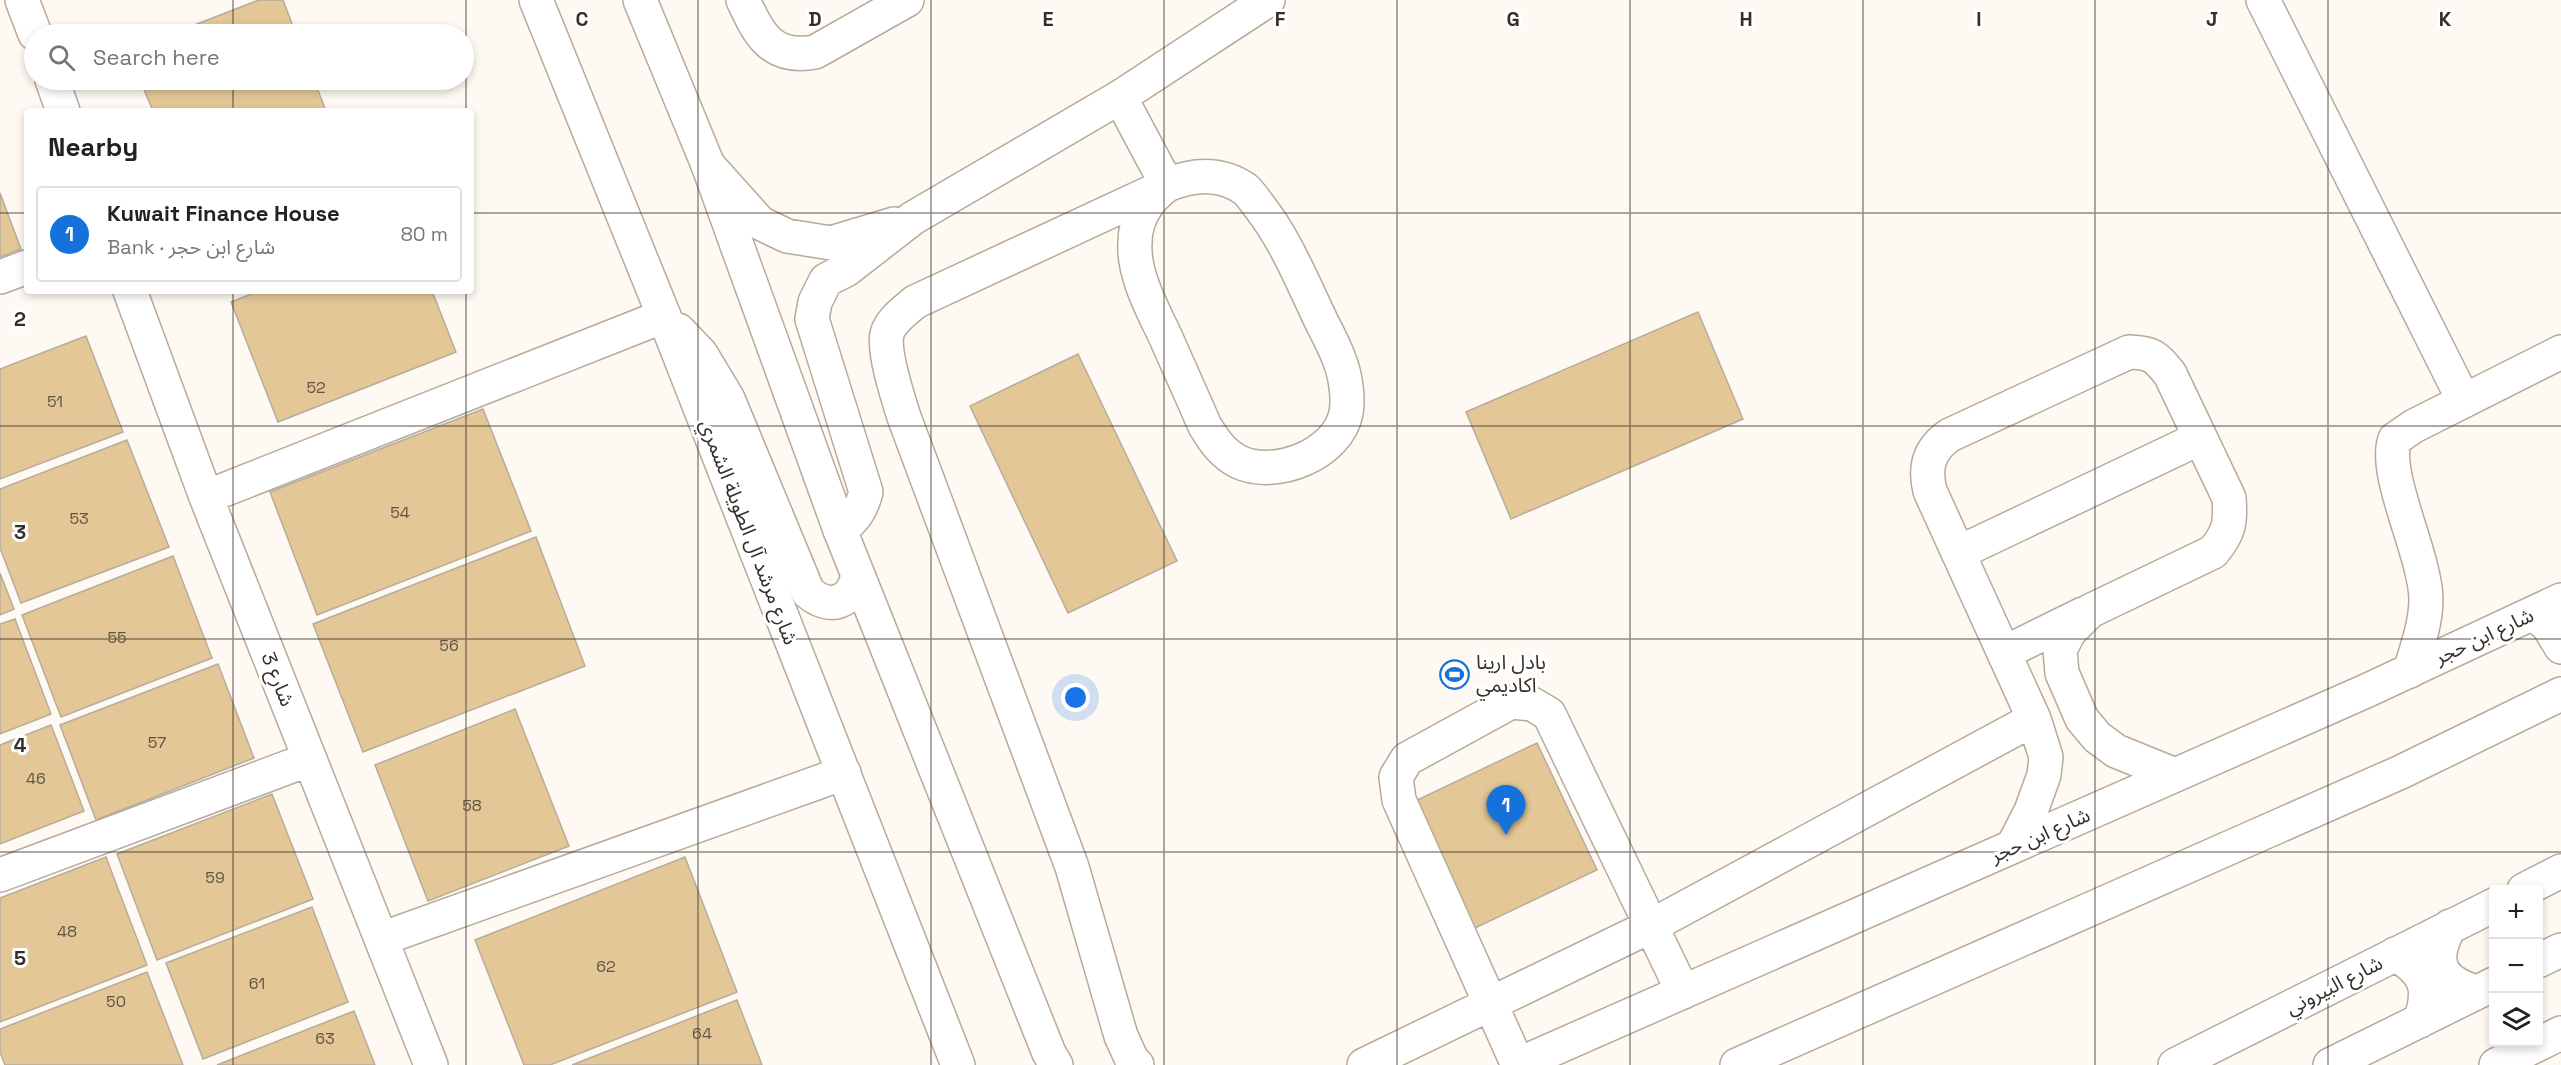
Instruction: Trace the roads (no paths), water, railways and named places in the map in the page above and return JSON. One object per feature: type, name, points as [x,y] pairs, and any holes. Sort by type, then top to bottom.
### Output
[{"type":"main road","points":[[0,7],[20,0],[31,24]]},
{"type":"main road","name":"شارع مرشد آل الطويلة الشمري","points":[[536,0],[664,316],[958,1065]]},
{"type":"main road","points":[[640,0],[708,165],[840,530],[1049,1053],[1056,1065]]},
{"type":"main road","points":[[743,0],[756,29],[764,40],[776,48],[801,54],[815,52],[907,0]]},
{"type":"main road","points":[[840,530],[853,520],[862,507],[866,492],[812,319],[815,302],[826,280],[846,270],[913,218],[1120,97],[1233,10],[1268,0]]},
{"type":"main road","points":[[2262,0],[2464,401]]},
{"type":"main road","points":[[55,90],[62,108]]},
{"type":"main road","points":[[1120,97],[1167,185]]},
{"type":"main road","points":[[708,165],[760,223],[787,236],[831,243],[913,218]]},
{"type":"main road","points":[[1137,1065],[1132,1060],[1121,1036],[1072,867],[904,417],[890,368],[887,333],[896,319],[915,302],[1167,185],[1186,177],[1204,175],[1225,179],[1246,190],[1280,236],[1340,360],[1347,396],[1346,413],[1333,440],[1317,452],[1280,466],[1260,468],[1239,462],[1217,446],[1205,426],[1148,299],[1138,267],[1135,243],[1141,215],[1154,195],[1167,185]]},
{"type":"main road","points":[[0,277],[24,268]]},
{"type":"main road","name":"شارع 3","points":[[131,294],[206,497],[431,1065]]},
{"type":"main road","points":[[206,497],[664,316],[700,354],[728,399],[808,592],[828,603],[839,601],[849,595],[858,575]]},
{"type":"main road","points":[[2004,653],[2213,552],[2224,538],[2231,518],[2229,498],[2170,374],[2156,356],[2129,352],[1950,435],[1939,443],[1931,455],[1927,469],[1930,491],[2034,719],[2046,757],[2044,775],[2031,811],[2013,846]]},
{"type":"main road","points":[[2410,670],[2422,627],[2426,599],[2415,540],[2394,473],[2391,456],[2395,439],[2408,430],[2561,352]]},
{"type":"main road","points":[[1958,553],[2200,438]]},
{"type":"main road","name":"شارع ابن حجر","points":[[1518,1065],[2175,775],[2561,600]]},
{"type":"main road","points":[[2090,610],[2069,632],[2060,650],[2062,673],[2082,719],[2097,737],[2116,751],[2175,775]]},
{"type":"main road","points":[[2532,614],[2547,624],[2561,647]]},
{"type":"main road","points":[[1737,1065],[2401,772],[2560,691]]},
{"type":"main road","points":[[1518,1065],[1399,800],[1396,777],[1407,759],[1511,702],[1532,704],[1549,714],[1683,992]]},
{"type":"main road","points":[[1364,1065],[1651,926],[2034,719]]},
{"type":"main road","points":[[0,875],[310,759]]},
{"type":"main road","points":[[381,939],[844,773]]},
{"type":"main road","points":[[2534,885],[2561,871]]},
{"type":"main road","name":"شارع البيروني","points":[[2175,1065],[2489,907]]},
{"type":"main road","points":[[2450,926],[2439,949],[2441,968],[2459,987],[2485,988]]},
{"type":"main road","points":[[2543,959],[2561,950]]},
{"type":"main road","points":[[2395,954],[2411,964],[2423,980],[2426,996],[2420,1021]]},
{"type":"main road","points":[[2330,1065],[2485,988]]},
{"type":"main road","points":[[2496,1065],[2561,1033]]},
{"type":"place","name":"بادل ارينا اكاديمي","points":[[1455,674]]},
{"type":"place","name":"Kuwait Finance House","points":[[1506,835]]}]
